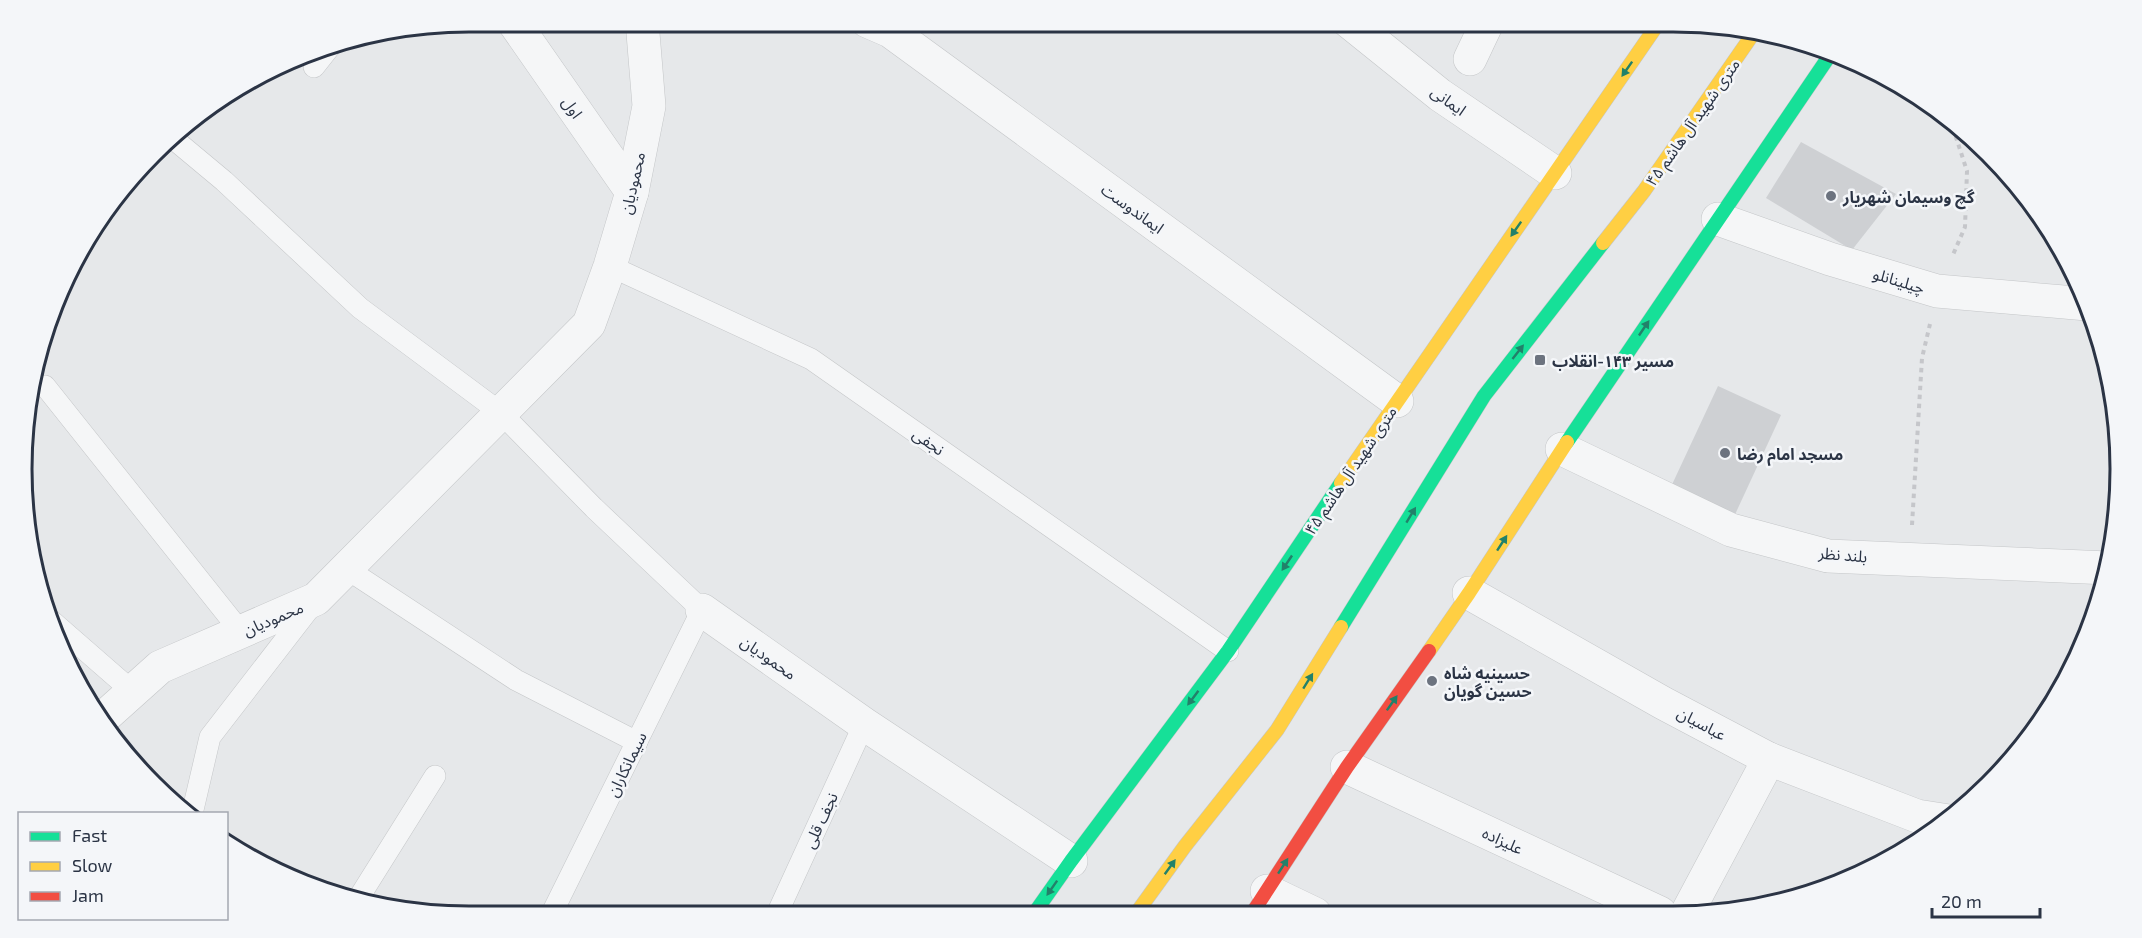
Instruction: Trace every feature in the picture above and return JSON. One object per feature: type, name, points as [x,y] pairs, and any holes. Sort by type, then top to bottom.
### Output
[{"type":"main road","name":"۴۵ متری شهید آل هاشم","points":[[1039,906],[1228,651],[1396,401],[1652,32]]},
{"type":"main road","name":"۴۵ متری شهید آل هاشم","points":[[1142,906],[1185,846],[1277,730],[1484,396],[1644,191],[1750,39]]},
{"type":"main road","points":[[1259,903],[1347,767],[1469,593],[1562,449],[1826,60]]},
{"type":"street","name":"اول","points":[[521,32],[632,192]]},
{"type":"street","name":"محمودیان","points":[[107,714],[160,666],[316,599],[589,324],[610,266],[632,192],[649,106],[643,32]]},
{"type":"street","name":"ایماندوست","points":[[891,32],[1396,401]]},
{"type":"street","name":"ایمانی","points":[[1362,32],[1440,95],[1555,173]]},
{"type":"street","points":[[1470,59],[1483,32]]},
{"type":"street","name":"چیلینانلو","points":[[1718,219],[1830,259],[1936,291],[2077,303]]},
{"type":"street","name":"بلند نظر","points":[[1562,449],[1731,530],[1828,556],[2099,568]]},
{"type":"street","name":"عباسیان","points":[[1469,593],[1663,703],[1769,759],[1917,816],[1935,819]]},
{"type":"street","name":"محمودیان","points":[[702,610],[864,724],[1071,861]]},
{"type":"street","points":[[1691,906],[1769,759]]},
{"type":"street","name":"علیزاده","points":[[1347,767],[1645,906]]},
{"type":"street","points":[[1259,903],[1274,906]]},
{"type":"lane","points":[[314,67],[322,57]]},
{"type":"lane","name":"محمودیان","points":[[178,143],[224,182],[360,308],[501,413],[594,508],[702,610]]},
{"type":"lane","name":"نجفی","points":[[610,266],[811,358],[1228,651]]},
{"type":"lane","points":[[45,386],[241,632]]},
{"type":"lane","points":[[347,569],[516,680],[637,742]]},
{"type":"lane","points":[[193,808],[210,737],[316,599]]},
{"type":"lane","name":"سیمانکاران","points":[[555,906],[702,610]]},
{"type":"lane","points":[[63,631],[132,692]]},
{"type":"lane","name":"نجف قلی","points":[[781,906],[864,724]]},
{"type":"lane","points":[[361,893],[435,776]]},
{"type":"path","points":[[1910,558],[1922,358],[1936,291],[1965,227],[1966,171],[1955,135]]},
{"type":"building","name":"گچ وسیمان شهریار","points":[[1801,142],[1896,194],[1852,250],[1766,198]]},
{"type":"building","name":"مسجد امام رضا","points":[[1718,386],[1781,415],[1732,521],[1669,491]]},
{"type":"traffic: fast","points":[[1567,442],[1827,60]]},
{"type":"traffic: fast","points":[[1341,627],[1484,396],[1603,243]]},
{"type":"traffic: fast","points":[[1039,906],[1228,651],[1341,483]]},
{"type":"traffic: slow","points":[[1341,483],[1652,32]]},
{"type":"traffic: slow","points":[[1603,243],[1644,191],[1750,39]]},
{"type":"traffic: slow","points":[[1429,651],[1567,442]]},
{"type":"traffic: slow","points":[[1142,906],[1185,846],[1277,730],[1341,627]]},
{"type":"traffic: jam","points":[[1257,906],[1347,767],[1429,651]]},
{"type":"place","name":"گچ وسیمان شهریار","points":[[1831,196]]},
{"type":"place","name":"مسیر ۱۴۳-انقلاب","points":[[1540,360]]},
{"type":"place","name":"مسجد امام رضا","points":[[1725,453]]},
{"type":"place","name":"حسینیه شاه حسین گویان","points":[[1432,681]]}]
